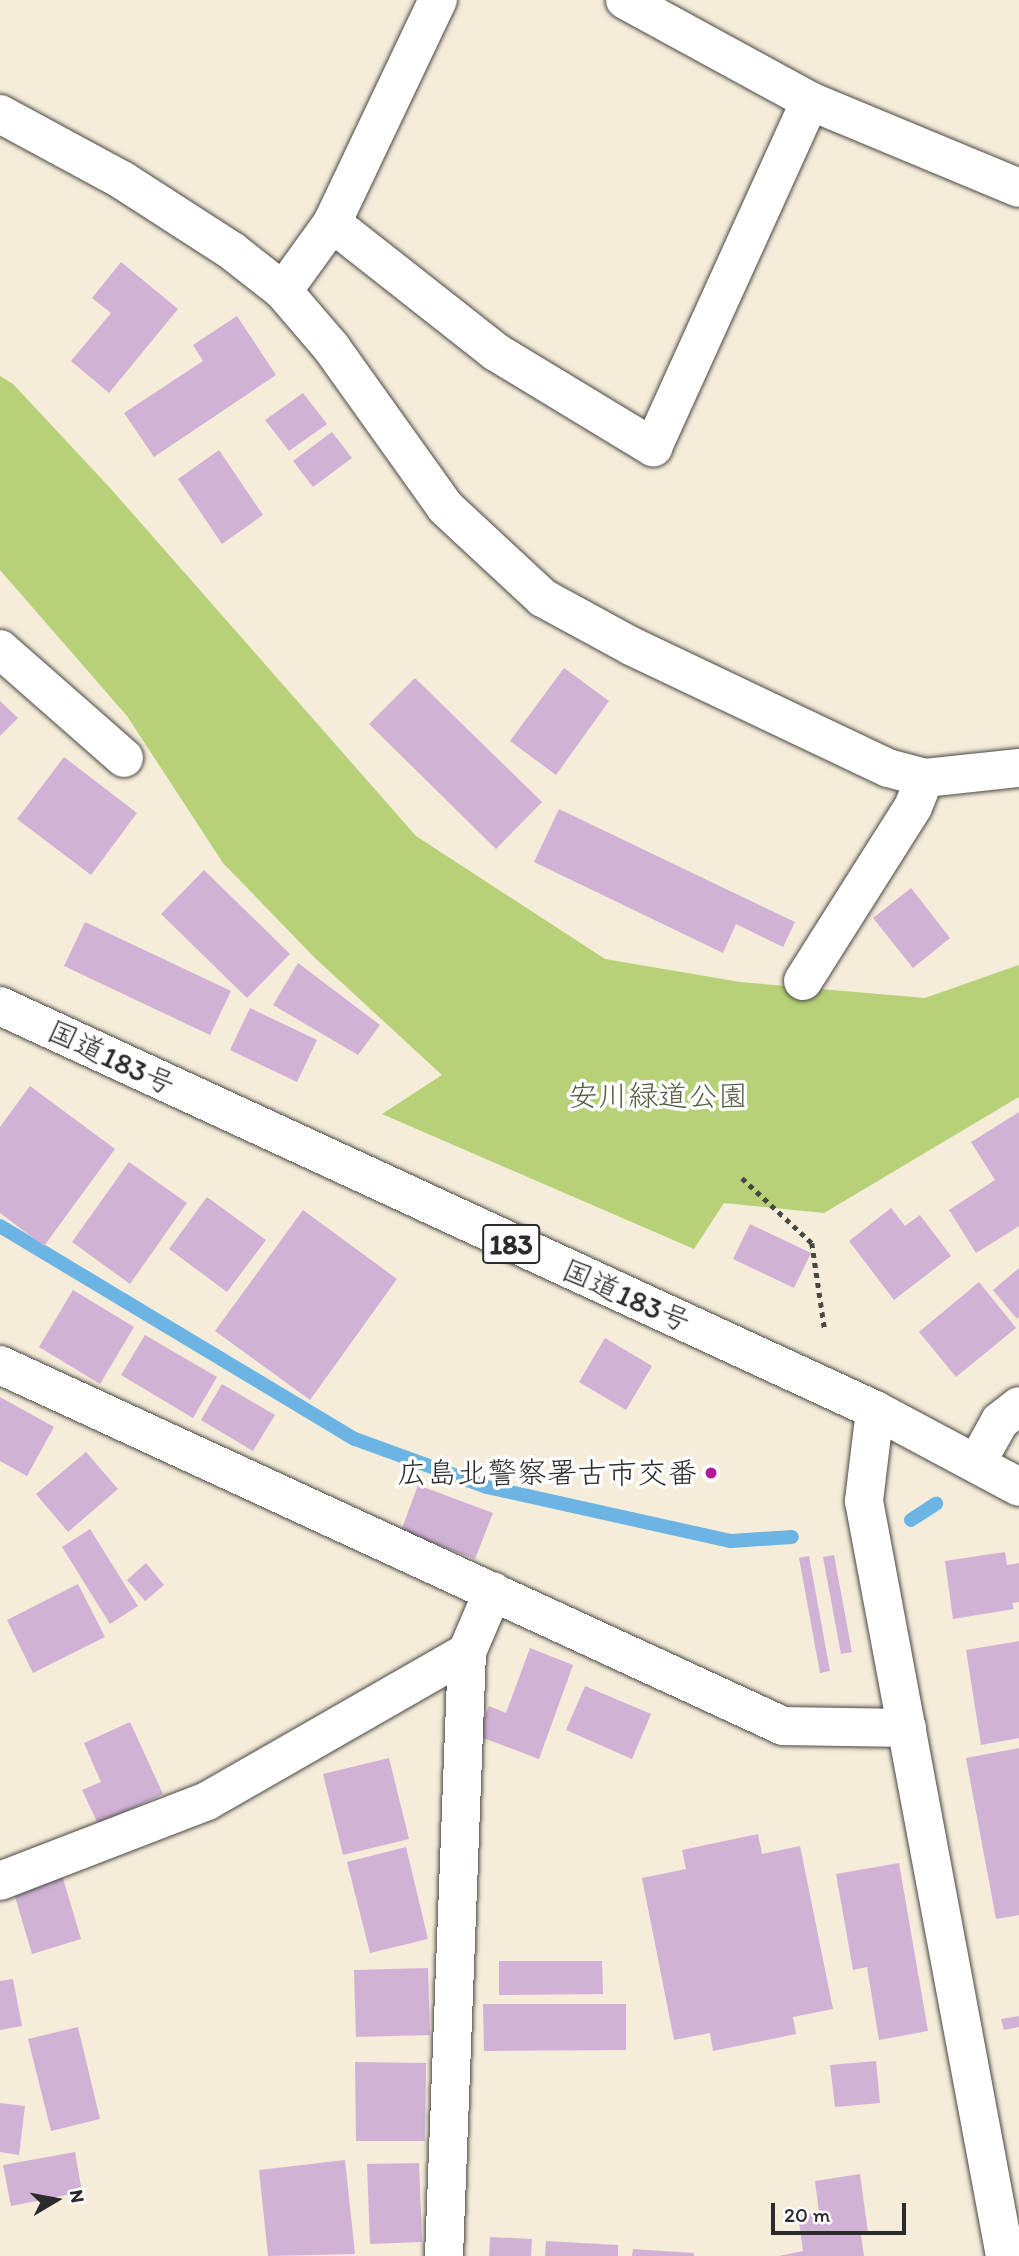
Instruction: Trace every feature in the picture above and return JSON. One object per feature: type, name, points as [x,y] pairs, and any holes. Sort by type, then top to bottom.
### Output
[{"type":"main road","points":[[283,291],[332,223],[438,0]]},
{"type":"main road","points":[[625,0],[810,101],[1019,188]]},
{"type":"main road","points":[[332,223],[496,352],[653,447],[810,101]]},
{"type":"main road","points":[[0,114],[122,180],[232,251],[283,291],[331,347],[445,507],[543,598],[631,646],[888,768],[925,778],[1019,768]]},
{"type":"main road","points":[[0,649],[124,758]]},
{"type":"main road","points":[[803,981],[913,807],[925,778]]},
{"type":"main road","name":"国道183号","points":[[0,1006],[875,1410],[977,1462],[1019,1487]]},
{"type":"main road","points":[[0,1365],[783,1726],[907,1728]]},
{"type":"main road","points":[[977,1462],[1000,1421],[1019,1406]]},
{"type":"main road","points":[[875,1410],[864,1501],[1005,2256]]},
{"type":"main road","points":[[443,2256],[467,1652],[493,1591]]},
{"type":"main road","points":[[0,1881],[207,1801],[467,1652]]},
{"type":"path","points":[[742,1178],[812,1243],[825,1331]]},
{"type":"green space","name":"安川緑道公園","points":[[0,376],[13,384],[111,489],[416,836],[605,959],[740,982],[925,998],[1019,965],[1019,1097],[824,1213],[724,1203],[694,1249],[382,1114],[442,1075],[315,958],[223,863],[127,716],[0,570]]},
{"type":"building","points":[[121,262],[178,309],[109,393],[71,361],[111,313],[92,298]]},
{"type":"building","points":[[237,316],[276,375],[154,457],[124,413],[203,361],[193,345]]},
{"type":"building","points":[[303,393],[327,424],[289,451],[265,420]]},
{"type":"building","points":[[332,432],[352,458],[313,487],[293,461]]},
{"type":"building","points":[[219,450],[263,515],[222,544],[178,479]]},
{"type":"building","points":[[564,668],[609,701],[556,775],[510,741]]},
{"type":"building","points":[[415,678],[542,802],[496,849],[369,724]]},
{"type":"building","points":[[0,701],[18,718],[0,736]]},
{"type":"building","points":[[64,757],[137,813],[91,875],[17,819]]},
{"type":"building","points":[[559,809],[795,922],[783,947],[736,924],[723,953],[534,862]]},
{"type":"building","points":[[204,870],[290,954],[247,998],[161,914]]},
{"type":"building","points":[[911,888],[950,938],[913,968],[873,918]]},
{"type":"building","points":[[85,922],[231,991],[210,1035],[64,966]]},
{"type":"building","points":[[298,963],[380,1025],[358,1055],[273,1005]]},
{"type":"building","points":[[250,1008],[317,1040],[297,1082],[230,1050]]},
{"type":"building","points":[[30,1086],[115,1149],[44,1246],[0,1213],[0,1127]]},
{"type":"building","points":[[1019,1112],[1019,1226],[976,1253],[949,1210],[995,1180],[971,1142]]},
{"type":"building","points":[[129,1162],[187,1203],[130,1284],[72,1242]]},
{"type":"building","points":[[207,1197],[266,1240],[227,1292],[169,1249]]},
{"type":"building","points":[[891,1208],[905,1226],[920,1215],[951,1256],[894,1300],[849,1241]]},
{"type":"building","points":[[303,1210],[397,1279],[310,1400],[215,1331]]},
{"type":"building","points":[[750,1224],[811,1253],[794,1288],[733,1259]]},
{"type":"building","points":[[1019,1268],[1019,1317],[1017,1319],[993,1290]]},
{"type":"building","points":[[979,1282],[1016,1328],[956,1377],[919,1332]]},
{"type":"building","points":[[73,1290],[134,1327],[100,1384],[39,1347]]},
{"type":"building","points":[[145,1335],[217,1377],[193,1418],[121,1375]]},
{"type":"building","points":[[605,1338],[652,1366],[626,1410],[579,1382]]},
{"type":"building","points":[[222,1384],[275,1415],[253,1451],[201,1420]]},
{"type":"building","points":[[0,1397],[54,1427],[27,1476],[0,1461]]},
{"type":"building","points":[[86,1452],[118,1489],[68,1532],[36,1494]]},
{"type":"building","points":[[418,1485],[493,1513],[475,1559],[401,1531]]},
{"type":"building","points":[[90,1529],[138,1606],[110,1624],[62,1547]]},
{"type":"building","points":[[1005,1552],[1007,1565],[1019,1563],[1019,1602],[1012,1603],[1014,1609],[953,1619],[945,1561]]},
{"type":"building","points":[[834,1555],[852,1652],[841,1654],[823,1557]]},
{"type":"building","points":[[809,1556],[830,1671],[820,1673],[799,1558]]},
{"type":"building","points":[[146,1563],[164,1585],[145,1601],[127,1580]]},
{"type":"building","points":[[78,1584],[105,1637],[33,1673],[7,1620]]},
{"type":"building","points":[[1019,1641],[1019,1738],[981,1745],[966,1650]]},
{"type":"building","points":[[530,1648],[573,1665],[539,1759],[478,1736],[489,1706],[506,1713]]},
{"type":"building","points":[[585,1686],[651,1714],[632,1759],[566,1730]]},
{"type":"building","points":[[130,1722],[163,1794],[98,1824],[82,1790],[101,1782],[84,1743]]},
{"type":"building","points":[[1019,1748],[1019,1915],[996,1919],[966,1758]]},
{"type":"building","points":[[389,1758],[409,1839],[343,1855],[323,1774]]},
{"type":"building","points":[[758,1834],[762,1854],[800,1846],[833,2009],[793,2017],[796,2034],[713,2051],[710,2033],[674,2040],[642,1878],[686,1869],[682,1850]]},
{"type":"building","points":[[406,1847],[428,1939],[370,1953],[347,1862]]},
{"type":"building","points":[[899,1863],[928,2031],[879,2040],[867,1967],[853,1970],[836,1874]]},
{"type":"building","points":[[62,1875],[81,1939],[32,1954],[13,1890]]},
{"type":"building","points":[[499,1961],[602,1961],[603,1994],[499,1995]]},
{"type":"building","points":[[428,1968],[430,2035],[356,2037],[354,1970]]},
{"type":"building","points":[[13,1979],[22,2026],[0,2030],[0,1981]]},
{"type":"building","points":[[483,2004],[626,2004],[626,2050],[484,2051]]},
{"type":"building","points":[[1019,2016],[1019,2027],[1004,2030],[1001,2019]]},
{"type":"building","points":[[78,2027],[100,2119],[51,2131],[28,2039]]},
{"type":"building","points":[[876,2061],[880,2103],[835,2107],[830,2065]]},
{"type":"building","points":[[355,2062],[426,2063],[425,2141],[356,2141]]},
{"type":"building","points":[[0,2103],[25,2106],[19,2155],[0,2152]]},
{"type":"building","points":[[75,2152],[82,2192],[11,2206],[3,2165]]},
{"type":"building","points":[[345,2160],[355,2254],[268,2256],[259,2170]]},
{"type":"building","points":[[419,2163],[422,2242],[370,2244],[367,2164]]},
{"type":"building","points":[[860,2174],[868,2233],[861,2235],[864,2256],[779,2256],[803,2251],[798,2215],[819,2212],[815,2181]]},
{"type":"building","points":[[490,2237],[532,2239],[531,2256],[489,2256]]},
{"type":"building","points":[[546,2241],[618,2245],[618,2256],[545,2256]]},
{"type":"building","points":[[633,2249],[694,2253],[694,2256],[632,2256]]},
{"type":"waterway","points":[[0,1226],[355,1439],[487,1487],[731,1541],[792,1537]]},
{"type":"waterway","points":[[911,1520],[936,1504]]},
{"type":"place","name":"広島北警察署古市交番","points":[[711,1473]]}]
